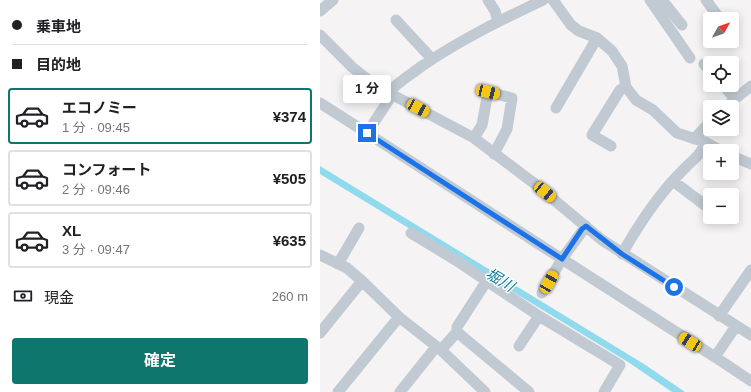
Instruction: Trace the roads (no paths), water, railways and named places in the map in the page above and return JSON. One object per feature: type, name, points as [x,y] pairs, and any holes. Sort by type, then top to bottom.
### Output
[{"type":"street","points":[[320,11],[333,0]]},
{"type":"street","points":[[488,0],[495,11],[498,22]]},
{"type":"street","points":[[367,133],[396,84],[432,59],[475,33],[498,22],[529,3],[543,0]]},
{"type":"street","points":[[553,0],[571,25],[579,31],[597,38],[617,58],[625,75],[626,87],[631,95],[653,110],[674,131],[709,144]]},
{"type":"street","points":[[650,0],[690,58]]},
{"type":"street","points":[[662,0],[682,25]]},
{"type":"street","points":[[706,0],[715,12]]},
{"type":"street","points":[[396,20],[432,59]]},
{"type":"street","points":[[320,35],[352,67],[376,86],[474,138],[622,254],[751,335]]},
{"type":"street","points":[[556,108],[597,38]]},
{"type":"street","points":[[728,92],[735,99],[751,86]]},
{"type":"street","points":[[611,146],[592,135],[620,90],[626,87]]},
{"type":"street","points":[[474,138],[482,125],[488,92],[512,98],[507,129],[494,154]]},
{"type":"street","points":[[320,103],[751,381]]},
{"type":"street","points":[[694,139],[703,129]]},
{"type":"street","points":[[622,254],[638,225],[673,181],[698,155],[705,142]]},
{"type":"street","points":[[739,159],[751,164]]},
{"type":"street","points":[[673,181],[703,204]]},
{"type":"street","points":[[542,292],[582,229],[586,226]]},
{"type":"street","points":[[338,264],[359,228]]},
{"type":"street","points":[[411,233],[457,261],[486,282],[539,316],[620,365],[604,392]]},
{"type":"street","points":[[320,256],[347,268],[399,318],[438,348],[485,392]]},
{"type":"street","points":[[719,316],[751,270]]},
{"type":"street","points":[[320,333],[362,281]]},
{"type":"street","points":[[400,392],[438,348],[457,332],[457,327],[486,282]]},
{"type":"street","points":[[519,346],[539,316]]},
{"type":"street","points":[[338,392],[399,318]]},
{"type":"street","points":[[715,358],[736,326]]},
{"type":"street","points":[[457,332],[529,392]]},
{"type":"water","name":"堀川","points":[[320,166],[644,364],[685,392],[672,392],[628,362],[320,174]]}]
